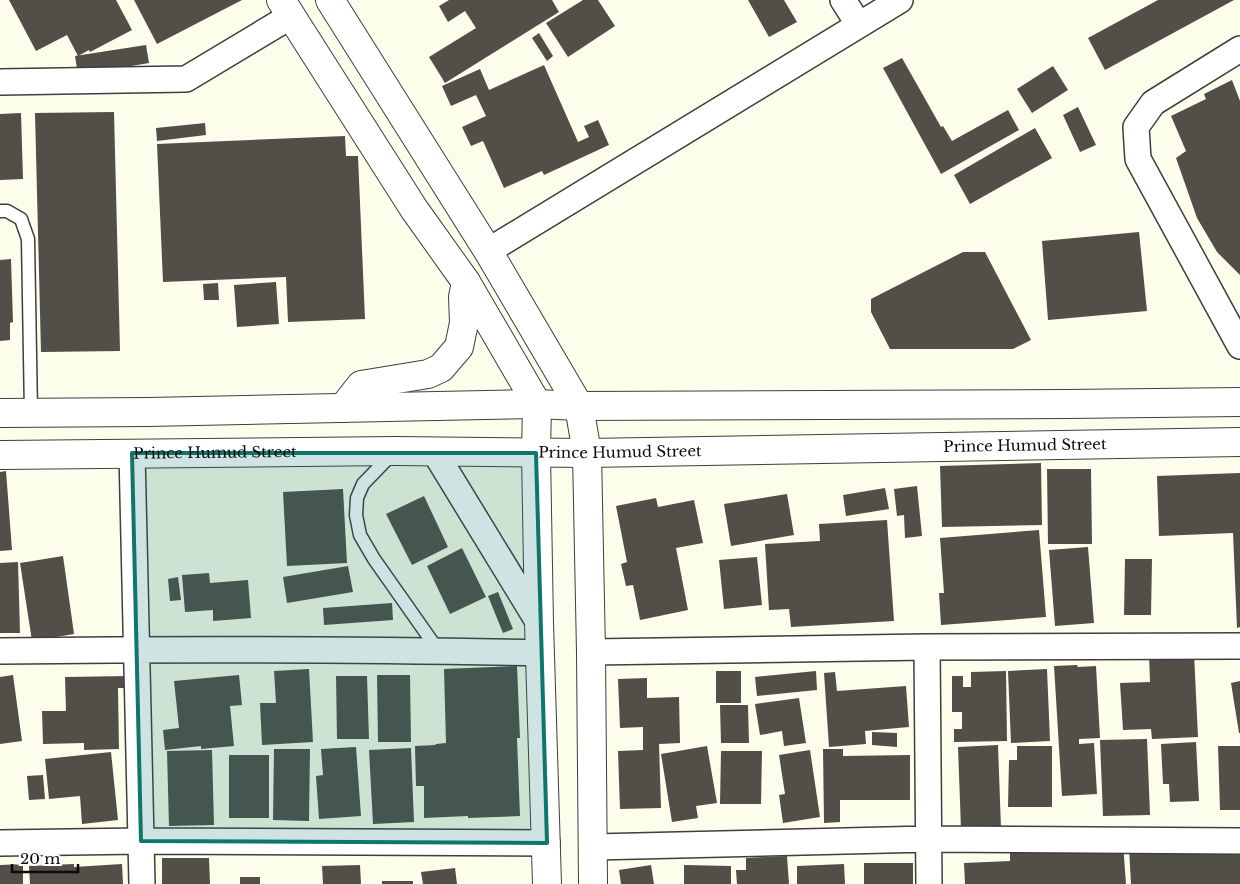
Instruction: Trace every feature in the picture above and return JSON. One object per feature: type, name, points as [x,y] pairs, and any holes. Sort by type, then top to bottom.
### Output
[{"type":"street","points":[[330,0],[488,251],[579,406],[588,453],[594,884]]},
{"type":"street","points":[[843,0],[859,25]]},
{"type":"street","points":[[488,251],[900,0]]},
{"type":"street","points":[[3,77],[186,79],[286,8],[414,209],[466,282],[537,404],[539,623],[547,884]]},
{"type":"street","points":[[1240,49],[1152,103],[1136,127],[1138,159],[1240,346]]},
{"type":"street","points":[[343,408],[361,385],[428,374],[441,368],[459,347],[464,323],[463,297],[466,282]]},
{"type":"street","points":[[0,413],[537,404],[579,406],[1240,402]]},
{"type":"street","name":"Prince Humud Street","points":[[0,455],[395,451],[588,453],[1240,442]]},
{"type":"street","points":[[434,451],[539,623]]},
{"type":"street","points":[[132,453],[142,884]]},
{"type":"street","points":[[591,652],[927,647],[1240,646]]},
{"type":"street","points":[[927,647],[929,884]]},
{"type":"street","points":[[0,650],[438,650],[540,653]]},
{"type":"street","points":[[594,847],[928,839],[1240,841]]},
{"type":"street","points":[[0,843],[547,843]]},
{"type":"lane","points":[[0,211],[7,211],[21,219],[28,239],[31,413]]},
{"type":"lane","points":[[395,451],[363,484],[357,498],[356,515],[360,535],[374,559],[438,650]]},
{"type":"highlighted area","points":[[132,453],[536,453],[547,843],[141,841]]},
{"type":"building","points":[[9,0],[116,0],[132,30],[90,52],[89,50],[78,56],[67,35],[36,51]]},
{"type":"building","points":[[134,0],[242,0],[157,44]]},
{"type":"building","points":[[449,0],[552,0],[559,12],[445,83],[429,57],[476,28],[465,11],[448,22],[439,6]]},
{"type":"building","points":[[583,0],[598,0],[615,26],[568,57],[546,23]]},
{"type":"building","points":[[748,0],[784,0],[797,22],[769,37]]},
{"type":"building","points":[[1158,0],[1234,0],[1105,70],[1088,38]]},
{"type":"building","points":[[539,33],[553,56],[547,61],[532,38]]},
{"type":"building","points":[[146,45],[149,63],[78,75],[75,56]]},
{"type":"building","points":[[902,58],[941,127],[943,126],[952,141],[1008,110],[1019,130],[941,174],[883,68]]},
{"type":"building","points":[[544,65],[578,142],[589,137],[584,126],[598,120],[609,145],[544,175],[542,171],[504,188],[483,141],[471,146],[462,127],[486,116],[476,95],[451,106],[442,86],[480,69],[489,90]]},
{"type":"building","points":[[1053,66],[1068,90],[1032,113],[1017,89]]},
{"type":"building","points":[[1232,80],[1240,101],[1240,275],[1217,252],[1197,218],[1176,158],[1186,151],[1171,116],[1206,99],[1204,94]]},
{"type":"building","points":[[1078,107],[1096,145],[1080,152],[1063,115]]},
{"type":"building","points":[[114,112],[120,351],[41,352],[35,113]]},
{"type":"building","points":[[21,113],[23,179],[0,180],[0,114]]},
{"type":"building","points":[[205,123],[206,135],[157,141],[156,128]]},
{"type":"building","points":[[1035,128],[1052,158],[970,204],[954,175]]},
{"type":"building","points":[[345,136],[346,156],[358,156],[365,319],[288,322],[286,277],[163,282],[157,144]]},
{"type":"building","points":[[1139,232],[1147,311],[1048,320],[1042,241]]},
{"type":"building","points":[[963,252],[985,252],[1031,340],[1013,349],[890,349],[871,312],[871,299]]},
{"type":"building","points":[[11,259],[13,322],[10,323],[10,340],[0,341],[0,260]]},
{"type":"building","points":[[276,282],[279,324],[237,327],[234,285]]},
{"type":"building","points":[[218,283],[219,300],[204,300],[203,284]]},
{"type":"building","points":[[1041,463],[1042,525],[942,527],[940,466]]},
{"type":"building","points":[[1047,469],[1091,469],[1092,544],[1048,544]]},
{"type":"building","points":[[6,471],[12,550],[0,551],[0,472]]},
{"type":"building","points":[[1240,473],[1240,627],[1237,628],[1233,533],[1159,536],[1157,476]]},
{"type":"building","points":[[917,486],[922,536],[905,538],[904,515],[897,516],[894,489]]},
{"type":"building","points":[[885,488],[889,509],[846,516],[843,495]]},
{"type":"building","points":[[343,489],[347,563],[287,566],[283,492]]},
{"type":"building","points":[[787,494],[794,535],[731,546],[724,504]]},
{"type":"building","points":[[424,496],[448,547],[412,565],[386,514]]},
{"type":"building","points":[[656,498],[658,507],[694,500],[703,543],[676,548],[688,610],[640,620],[633,585],[626,586],[621,564],[627,562],[616,506]]},
{"type":"building","points":[[887,520],[894,621],[791,627],[789,609],[769,610],[765,544],[820,541],[819,524]]},
{"type":"building","points":[[1039,530],[1046,617],[941,625],[939,593],[944,593],[940,538]]},
{"type":"building","points":[[1088,547],[1094,623],[1055,626],[1049,550]]},
{"type":"building","points":[[462,548],[486,597],[450,614],[427,566]]},
{"type":"building","points":[[63,556],[74,634],[32,641],[20,563]]},
{"type":"building","points":[[757,557],[762,605],[724,609],[719,560]]},
{"type":"building","points":[[1125,559],[1152,559],[1151,615],[1124,615]]},
{"type":"building","points":[[18,562],[20,633],[0,633],[0,563]]},
{"type":"building","points":[[348,566],[353,592],[287,603],[283,577]]},
{"type":"building","points":[[209,573],[210,583],[248,580],[251,618],[213,621],[213,610],[185,612],[182,575]]},
{"type":"building","points":[[178,577],[181,600],[170,601],[168,579]]},
{"type":"building","points":[[498,592],[513,629],[503,633],[488,596]]},
{"type":"building","points":[[392,603],[393,620],[324,625],[323,608]]},
{"type":"building","points":[[1194,653],[1198,737],[1152,739],[1151,729],[1123,730],[1120,683],[1150,682],[1149,655]]},
{"type":"building","points":[[1077,665],[1078,667],[1096,666],[1100,738],[1079,739],[1079,744],[1094,743],[1097,794],[1062,796],[1054,666]]},
{"type":"building","points":[[517,666],[520,738],[517,738],[520,816],[424,818],[424,786],[416,786],[415,746],[446,743],[444,669]]},
{"type":"building","points":[[309,669],[313,742],[262,745],[260,703],[276,703],[274,671]]},
{"type":"building","points":[[1047,669],[1050,741],[1011,743],[1008,671]]},
{"type":"building","points":[[716,671],[741,671],[741,703],[716,703]]},
{"type":"building","points":[[816,671],[817,690],[757,696],[755,677]]},
{"type":"building","points":[[1006,671],[1007,741],[954,742],[954,729],[962,729],[962,712],[952,712],[952,676],[963,676],[963,687],[971,687],[971,672]]},
{"type":"building","points":[[835,672],[837,691],[906,686],[909,727],[865,731],[866,744],[829,747],[824,673]]},
{"type":"building","points":[[13,675],[22,741],[0,744],[0,677]]},
{"type":"building","points":[[239,675],[242,705],[230,706],[234,746],[201,749],[201,746],[165,750],[163,730],[179,728],[174,681]]},
{"type":"building","points":[[377,675],[410,675],[411,742],[378,742]]},
{"type":"building","points":[[129,676],[129,688],[118,688],[119,749],[84,750],[84,743],[43,744],[42,711],[66,711],[65,677]]},
{"type":"building","points":[[336,676],[367,676],[369,739],[337,739]]},
{"type":"building","points":[[647,678],[647,698],[679,697],[680,743],[659,744],[661,808],[620,809],[618,751],[643,750],[643,727],[620,728],[618,679]]},
{"type":"building","points":[[1240,681],[1240,733],[1239,733],[1231,683]]},
{"type":"building","points":[[799,698],[806,743],[784,746],[782,731],[760,735],[755,704]]},
{"type":"building","points":[[720,705],[748,705],[749,743],[721,743]]},
{"type":"building","points":[[872,732],[897,733],[897,747],[872,745]]},
{"type":"building","points":[[1147,739],[1150,815],[1103,816],[1100,740]]},
{"type":"building","points":[[1196,742],[1199,801],[1170,802],[1169,784],[1163,784],[1161,744]]},
{"type":"building","points":[[998,745],[1001,828],[961,829],[958,747]]},
{"type":"building","points":[[707,746],[717,803],[696,806],[698,818],[672,822],[661,754]]},
{"type":"building","points":[[1017,746],[1052,746],[1052,807],[1008,807],[1009,760],[1017,760]]},
{"type":"building","points":[[1218,746],[1240,746],[1240,810],[1220,810]]},
{"type":"building","points":[[356,747],[361,816],[319,819],[316,776],[323,775],[321,749]]},
{"type":"building","points":[[411,748],[414,822],[373,824],[369,750]]},
{"type":"building","points":[[274,749],[310,749],[309,821],[273,820]]},
{"type":"building","points":[[823,749],[843,749],[843,756],[910,755],[910,800],[840,800],[840,822],[824,823]]},
{"type":"building","points":[[212,750],[214,825],[169,826],[167,751]]},
{"type":"building","points":[[810,750],[820,817],[783,823],[779,795],[785,794],[779,755]]},
{"type":"building","points":[[721,751],[762,751],[761,804],[720,804]]},
{"type":"building","points":[[111,752],[118,820],[82,824],[80,796],[49,799],[45,759]]},
{"type":"building","points":[[229,755],[269,755],[269,818],[229,818]]},
{"type":"building","points":[[43,775],[45,799],[29,800],[27,776]]},
{"type":"building","points":[[1123,843],[1126,884],[965,884],[964,863],[1010,861],[1010,849]]},
{"type":"building","points":[[1240,843],[1240,884],[1131,884],[1129,848]]},
{"type":"building","points":[[787,856],[789,884],[737,884],[736,870],[746,870],[746,858]]},
{"type":"building","points":[[162,858],[209,858],[210,884],[162,884]]},
{"type":"building","points":[[864,863],[913,863],[913,884],[864,884]]},
{"type":"building","points":[[23,864],[23,884],[0,884],[0,865]]},
{"type":"building","points":[[74,864],[74,867],[122,864],[123,884],[30,884],[29,866]]},
{"type":"building","points":[[844,864],[845,884],[797,884],[797,866]]},
{"type":"building","points":[[360,865],[361,884],[323,884],[322,866]]},
{"type":"building","points":[[651,865],[654,884],[621,884],[619,870]]},
{"type":"building","points":[[684,865],[731,866],[731,884],[684,884]]},
{"type":"building","points":[[455,868],[457,884],[423,884],[421,872]]},
{"type":"building","points":[[240,877],[260,877],[260,884],[240,884]]},
{"type":"building","points":[[382,881],[413,881],[413,884],[382,884]]}]
